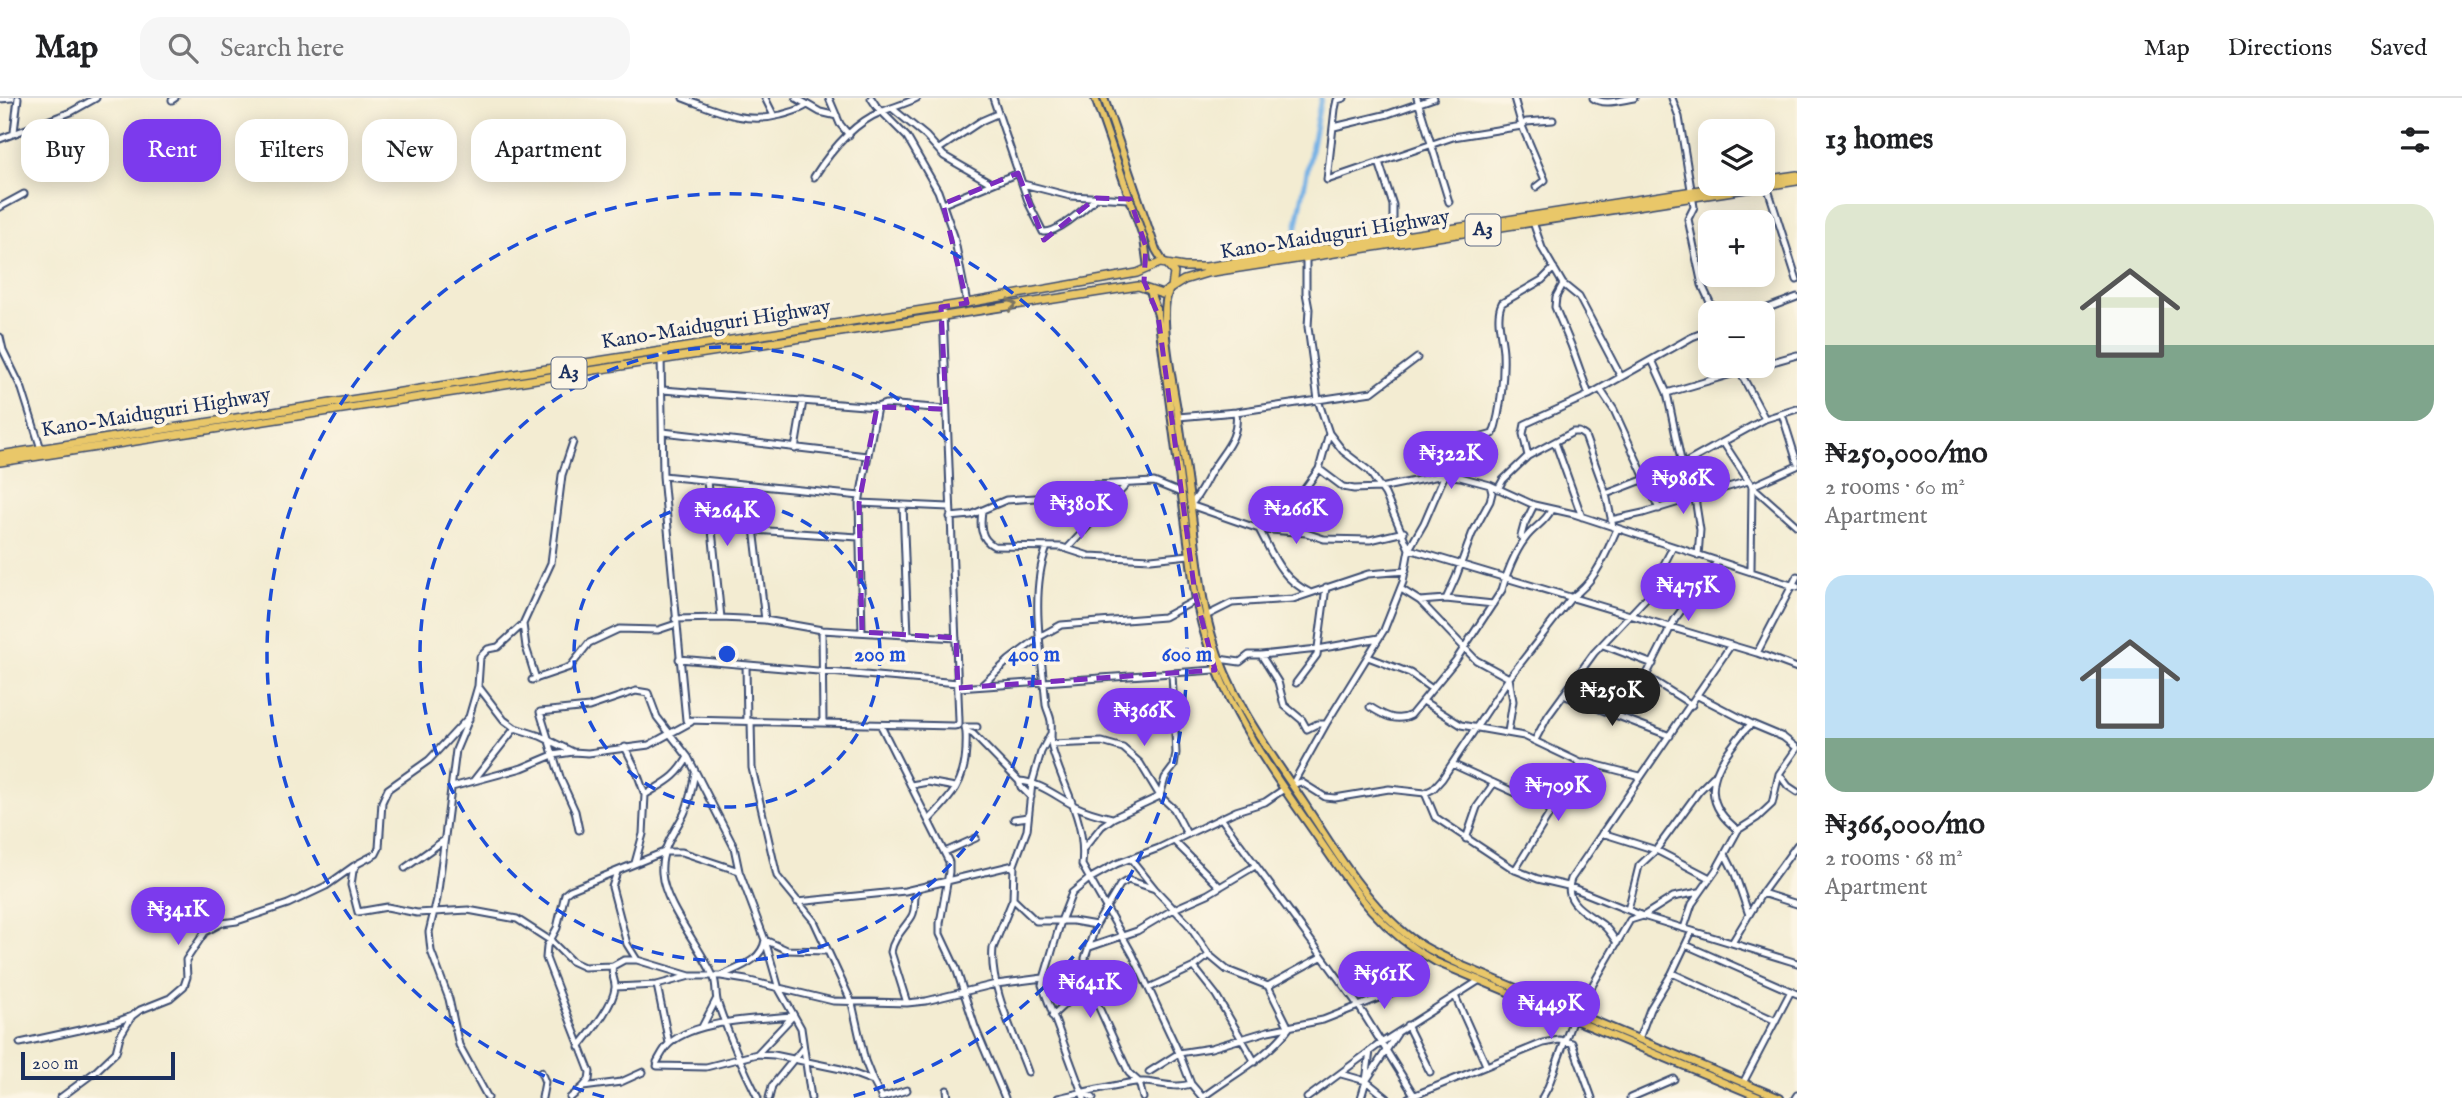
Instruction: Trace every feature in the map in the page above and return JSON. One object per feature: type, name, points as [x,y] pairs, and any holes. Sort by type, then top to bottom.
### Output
[{"type":"highway","name":"Kano-Maiduguri Highway","points":[[1775,180],[1797,174]]},
{"type":"highway","name":"Kano-Maiduguri Highway","points":[[1775,182],[1797,181]]},
{"type":"highway","name":"Kano-Maiduguri Highway","points":[[1166,264],[1206,267],[1394,238],[1533,222],[1698,193]]},
{"type":"highway","name":"Kano-Maiduguri Highway","points":[[1171,289],[1199,275],[1698,193]]},
{"type":"highway","name":"A3","points":[[1147,268],[1155,263],[1166,264]]},
{"type":"highway","points":[[1166,264],[1175,278],[1171,289]]},
{"type":"highway","name":"Kano-Maiduguri Highway","points":[[942,311],[967,303],[1137,273],[1147,268]]},
{"type":"highway","points":[[1147,268],[1144,281],[1149,289]]},
{"type":"highway","name":"Kano-Maiduguri Highway","points":[[0,455],[942,311],[1138,286],[1149,289]]},
{"type":"highway","name":"A3","points":[[1149,289],[1162,294],[1171,289]]},
{"type":"highway","name":"Kano-Maiduguri Highway","points":[[0,462],[661,355]]},
{"type":"main road","points":[[1095,98],[1146,247],[1147,268]]},
{"type":"main road","points":[[1104,98],[1156,250],[1166,264]]},
{"type":"main road","points":[[1149,289],[1157,314],[1196,600],[1204,639],[1215,670],[1247,733],[1373,914],[1418,951],[1480,981],[1639,1040],[1780,1098]]},
{"type":"main road","points":[[1171,289],[1165,302],[1165,314],[1178,417],[1206,615],[1219,659],[1251,724],[1358,884],[1382,913],[1425,947],[1749,1096],[1761,1098]]},
{"type":"street","points":[[0,99],[12,98]]},
{"type":"street","points":[[14,132],[18,98]]},
{"type":"street","points":[[682,98],[733,117],[747,119],[775,117],[807,105]]},
{"type":"street","points":[[765,98],[775,117]]},
{"type":"street","points":[[796,98],[837,117]]},
{"type":"street","points":[[829,98],[849,135]]},
{"type":"street","points":[[871,98],[907,137],[943,204],[954,236],[967,303]]},
{"type":"street","points":[[814,177],[860,124],[882,111],[917,98]]},
{"type":"street","points":[[993,98],[1029,204],[1043,232],[1050,233],[1058,228],[1096,198]]},
{"type":"street","points":[[1344,98],[1337,100],[1327,180],[1453,137],[1522,126],[1526,122],[1553,120]]},
{"type":"street","points":[[1334,127],[1388,114],[1417,100],[1434,98]]},
{"type":"street","points":[[1514,98],[1522,126],[1545,180],[1536,187]]},
{"type":"street","points":[[1593,98],[1604,103],[1634,98]]},
{"type":"street","points":[[1672,98],[1679,117],[1694,207],[1688,219],[1690,231],[1702,285],[1709,301]]},
{"type":"street","points":[[0,139],[71,112],[90,99]]},
{"type":"street","points":[[1417,100],[1448,202]]},
{"type":"street","points":[[893,109],[952,162],[991,183]]},
{"type":"street","points":[[939,149],[981,121],[997,114]]},
{"type":"street","points":[[1380,162],[1394,205],[1394,238]]},
{"type":"street","points":[[943,204],[1018,173]]},
{"type":"street","points":[[1023,184],[1070,196],[1130,199]]},
{"type":"street","points":[[0,207],[24,194]]},
{"type":"street","points":[[1769,196],[1797,280]]},
{"type":"street","points":[[1533,222],[1542,248],[1563,285],[1579,297],[1621,377]]},
{"type":"street","points":[[1306,258],[1306,293],[1310,316],[1308,327],[1318,400],[1329,433],[1343,451],[1364,465],[1380,488],[1404,532],[1409,549]]},
{"type":"street","points":[[1292,785],[1391,614],[1406,571],[1409,549],[1424,523],[1458,444],[1493,434],[1497,422],[1503,369],[1499,309],[1502,303],[1542,280],[1554,268]]},
{"type":"street","points":[[1563,285],[1556,297],[1555,307],[1589,395]]},
{"type":"street","points":[[1775,305],[1797,297]]},
{"type":"street","points":[[661,355],[663,476],[685,720],[881,726],[958,724],[942,311]]},
{"type":"street","points":[[1528,456],[1523,434],[1525,424],[1600,390],[1698,336]]},
{"type":"street","points":[[0,337],[3,350],[22,389],[41,449]]},
{"type":"street","points":[[1775,361],[1797,355]]},
{"type":"street","points":[[1178,417],[1236,412],[1374,391],[1417,358]]},
{"type":"street","points":[[1651,360],[1667,393],[1682,465],[1696,498],[1700,530],[1698,556]]},
{"type":"street","points":[[1667,393],[1711,378]]},
{"type":"street","points":[[1743,378],[1765,419]]},
{"type":"street","points":[[663,390],[877,407],[886,404],[946,409]]},
{"type":"street","points":[[1600,390],[1614,410],[1659,509]]},
{"type":"street","points":[[795,449],[803,401]]},
{"type":"street","points":[[862,632],[859,499],[877,407]]},
{"type":"street","points":[[1606,494],[1682,465],[1765,419],[1797,409]]},
{"type":"street","points":[[1236,412],[1236,433],[1231,444],[1191,505],[1259,529],[1283,530],[1339,540],[1370,540],[1404,532]]},
{"type":"street","points":[[1614,525],[1659,509],[1750,484],[1797,464],[1782,414]]},
{"type":"street","points":[[663,432],[867,456]]},
{"type":"street","points":[[1292,785],[1301,782],[1329,798],[1389,789],[1425,793],[1438,784],[1509,678],[1571,597],[1583,590],[1593,578],[1614,525],[1585,436],[1580,432],[1573,432],[1528,456],[1503,480],[1498,489]]},
{"type":"street","points":[[1283,530],[1296,501],[1319,469],[1329,433]]},
{"type":"street","points":[[488,1098],[459,1045],[449,999],[431,951],[429,932],[456,750],[478,686],[480,657],[488,649],[498,647],[523,624],[551,563],[562,475],[573,442]]},
{"type":"street","points":[[1555,442],[1582,517]]},
{"type":"street","points":[[1723,442],[1750,484],[1797,526]]},
{"type":"street","points":[[1319,469],[1343,487],[1354,489],[1380,488],[1444,475],[1490,485],[1534,505],[1614,525],[1698,556],[1751,570],[1795,587]]},
{"type":"street","points":[[663,476],[903,505],[949,507]]},
{"type":"street","points":[[707,481],[721,618]]},
{"type":"street","points":[[1067,549],[1128,483]]},
{"type":"street","points":[[950,517],[964,517],[1006,500],[1044,498],[1082,487],[1159,483],[1181,493]]},
{"type":"street","points":[[1750,484],[1751,570]]},
{"type":"street","points":[[1446,599],[1472,534],[1490,501],[1490,485]]},
{"type":"street","points":[[749,486],[765,620]]},
{"type":"street","points":[[903,505],[908,636]]},
{"type":"street","points":[[1524,539],[1521,536],[1524,525],[1534,505]]},
{"type":"street","points":[[1370,707],[1385,716],[1403,719],[1411,715],[1456,660],[1502,590],[1524,539],[1548,517],[1551,510]]},
{"type":"street","points":[[982,511],[981,529],[989,544],[1011,548],[1067,549],[1101,557],[1152,559],[1189,555]]},
{"type":"street","points":[[1789,518],[1797,515]]},
{"type":"street","points":[[1259,529],[1279,569],[1294,584],[1309,592]]},
{"type":"street","points":[[753,530],[858,537]]},
{"type":"street","points":[[1047,547],[1040,570],[1037,605],[1046,708],[1051,720],[1051,744],[1075,806],[1084,848],[1082,865],[1107,906],[1149,988],[1191,1084],[1203,1098],[1255,1062],[1275,1045],[1289,1028]]},
{"type":"street","points":[[1535,740],[1563,695],[1603,645],[1647,597],[1673,547]]},
{"type":"street","points":[[1409,549],[1731,645],[1797,668]]},
{"type":"street","points":[[1613,714],[1646,676],[1671,627],[1717,562]]},
{"type":"street","points":[[1206,615],[1232,603],[1289,599],[1373,573],[1406,571]]},
{"type":"street","points":[[1757,653],[1795,587],[1797,576]]},
{"type":"street","points":[[1296,683],[1315,658],[1318,649],[1326,587]]},
{"type":"street","points":[[1401,589],[1420,601],[1476,660],[1509,678]]},
{"type":"street","points":[[1420,601],[1446,599],[1493,604]]},
{"type":"street","points":[[982,686],[1009,660],[1041,636],[1067,623],[1164,617],[1196,600]]},
{"type":"street","points":[[523,624],[534,679],[570,667],[589,643],[618,629],[658,630],[676,622],[721,618],[765,620],[822,630],[956,638]]},
{"type":"street","points":[[822,630],[823,723]]},
{"type":"street","points":[[1219,659],[1240,662],[1249,654],[1318,649],[1379,638]]},
{"type":"street","points":[[1603,645],[1653,664]]},
{"type":"street","points":[[1569,887],[1640,776],[1692,705],[1731,645]]},
{"type":"street","points":[[1261,655],[1278,682],[1284,705],[1302,720],[1307,729],[1317,724],[1326,724]]},
{"type":"street","points":[[1368,657],[1410,673],[1432,689]]},
{"type":"street","points":[[679,659],[982,686],[1215,670]]},
{"type":"street","points":[[746,665],[752,768],[777,876],[814,921],[852,1003],[865,1061],[881,1098],[907,1090]]},
{"type":"street","points":[[1084,848],[1102,826],[1113,818],[1160,796],[1165,778],[1173,770],[1176,753],[1172,673]]},
{"type":"street","points":[[1646,676],[1692,705]]},
{"type":"street","points":[[1507,732],[1513,701],[1509,678]]},
{"type":"street","points":[[478,686],[504,720],[515,728],[573,752]]},
{"type":"street","points":[[579,830],[575,811],[540,712],[589,707],[636,691],[648,693],[657,717],[688,757],[734,848],[739,871],[765,940],[779,989],[801,1028],[811,1098]]},
{"type":"street","points":[[1563,695],[1670,736]]},
{"type":"street","points":[[1684,928],[1692,904],[1738,830],[1772,804],[1779,774],[1797,748],[1783,737],[1698,696]]},
{"type":"street","points":[[1423,701],[1461,724],[1535,740],[1581,763],[1640,776]]},
{"type":"street","points":[[20,1042],[116,1022],[170,998],[184,986],[187,977],[186,960],[205,932],[222,923],[237,921],[288,904],[326,886],[356,864],[373,856],[379,848],[382,802],[388,789],[429,760],[469,717]]},
{"type":"street","points":[[452,787],[522,768],[553,755],[573,752],[588,754],[649,745],[691,722]]},
{"type":"street","points":[[1628,910],[1639,866],[1656,850],[1699,791],[1713,777],[1745,729],[1752,724]]},
{"type":"street","points":[[881,726],[949,862],[940,934],[956,968],[986,1055],[1005,1098]]},
{"type":"street","points":[[929,820],[954,794],[955,787],[962,780],[965,727],[978,727]]},
{"type":"street","points":[[473,780],[515,728]]},
{"type":"street","points":[[966,731],[973,734],[1031,797]]},
{"type":"street","points":[[1028,1072],[996,984],[993,948],[1013,899],[1014,865],[1027,830],[1032,783],[1041,752],[1050,735]]},
{"type":"street","points":[[1051,744],[1102,742],[1123,748],[1140,763],[1160,796],[1174,809],[1187,834]]},
{"type":"street","points":[[625,747],[645,795],[643,834],[635,863]]},
{"type":"street","points":[[645,795],[670,782],[688,757]]},
{"type":"street","points":[[1515,870],[1581,763]]},
{"type":"street","points":[[1452,764],[1551,809]]},
{"type":"street","points":[[695,773],[685,813],[664,852],[662,873],[666,888],[713,977],[716,1000],[758,1098]]},
{"type":"street","points":[[1779,774],[1788,786],[1797,792]]},
{"type":"street","points":[[1713,777],[1715,804],[1724,820],[1738,830]]},
{"type":"street","points":[[1019,781],[1032,783],[1075,806],[1113,818]]},
{"type":"street","points":[[911,785],[928,782],[955,787]]},
{"type":"street","points":[[1466,839],[1477,807],[1494,783]]},
{"type":"street","points":[[1083,1095],[1042,985],[1060,921],[1072,893],[1089,879],[1116,864],[1174,841],[1221,818],[1265,802],[1284,789]]},
{"type":"street","points":[[1425,793],[1435,817],[1515,870],[1569,887],[1643,916],[1797,963]]},
{"type":"street","points":[[1014,819],[1028,817]]},
{"type":"street","points":[[1221,818],[1358,1005],[1411,1096],[1543,1044],[1566,1040],[1572,1043],[1592,1098]]},
{"type":"street","points":[[1602,833],[1656,850],[1710,878]]},
{"type":"street","points":[[945,852],[976,838]]},
{"type":"street","points":[[405,868],[443,841]]},
{"type":"street","points":[[1174,841],[1220,887]]},
{"type":"street","points":[[1732,943],[1762,893],[1797,845]]},
{"type":"street","points":[[570,1098],[583,1087],[590,1077],[590,1072],[546,958],[547,946],[551,941],[565,894],[664,852],[682,852],[739,871]]},
{"type":"street","points":[[1725,854],[1749,915]]},
{"type":"street","points":[[1131,859],[1155,890],[1188,924],[1209,955],[1227,970],[1268,986],[1289,1028]]},
{"type":"street","points":[[356,864],[351,885],[358,912],[387,907],[417,912],[468,910],[517,919],[551,941],[575,964],[584,967],[613,966],[624,960],[637,960],[690,976],[721,976],[746,980],[852,1003],[907,1003],[996,984],[1043,978]]},
{"type":"street","points":[[797,902],[918,888],[1014,865]]},
{"type":"street","points":[[1090,947],[1137,931],[1255,866]]},
{"type":"street","points":[[618,870],[612,887],[627,944],[637,960]]},
{"type":"street","points":[[1143,1098],[1139,1082],[1129,1073],[1091,994],[1085,977],[1085,958],[1096,925],[1124,882],[1128,880],[1155,890]]},
{"type":"street","points":[[1569,887],[1576,906],[1602,925],[1617,943]]},
{"type":"street","points":[[907,1003],[891,952],[892,946],[914,914],[918,888]]},
{"type":"street","points":[[1542,1098],[1575,1016],[1630,920],[1643,916],[1672,897],[1699,892]]},
{"type":"street","points":[[1762,893],[1797,904]]},
{"type":"street","points":[[1013,899],[1036,921],[1096,925]]},
{"type":"street","points":[[1639,1040],[1650,1009],[1672,973],[1692,931]]},
{"type":"street","points":[[765,940],[787,950],[827,951]]},
{"type":"street","points":[[721,976],[758,956],[764,948],[765,940]]},
{"type":"street","points":[[624,960],[627,944]]},
{"type":"street","points":[[1686,945],[1794,992],[1743,1083]]},
{"type":"street","points":[[1149,988],[1194,967],[1209,955]]},
{"type":"street","points":[[1268,986],[1321,957]]},
{"type":"street","points":[[579,1046],[609,1005],[615,987],[611,973],[613,966]]},
{"type":"street","points":[[1194,967],[1216,995],[1255,1062]]},
{"type":"street","points":[[1052,1016],[1068,1001],[1085,968]]},
{"type":"street","points":[[1672,973],[1776,1021]]},
{"type":"street","points":[[615,987],[657,985],[690,976]]},
{"type":"street","points":[[1307,1098],[1381,1042],[1480,981]]},
{"type":"street","points":[[657,985],[669,1044]]},
{"type":"street","points":[[1149,1072],[1179,1053],[1211,1048],[1268,1031],[1323,1020],[1399,990]]},
{"type":"street","points":[[1455,996],[1486,1065]]},
{"type":"street","points":[[702,1027],[716,1000]]},
{"type":"street","points":[[60,1098],[96,1072],[116,1052],[120,1036],[132,1016]]},
{"type":"street","points":[[793,1016],[702,1027],[681,1035],[669,1044],[657,1064],[706,1067],[757,1054],[841,1069],[873,1081]]},
{"type":"street","points":[[757,1054],[793,1016]]},
{"type":"street","points":[[1407,1025],[1430,1072]]},
{"type":"street","points":[[1366,1081],[1398,1031]]},
{"type":"street","points":[[769,1098],[772,1086],[803,1048]]},
{"type":"street","points":[[1360,1098],[1366,1081],[1370,1051]]},
{"type":"street","points":[[541,1072],[545,1082],[542,1098]]},
{"type":"street","points":[[583,1087],[621,1082],[643,1072]]},
{"type":"street","points":[[1341,1074],[1366,1081],[1387,1098]]},
{"type":"street","points":[[1630,1098],[1674,1079]]},
{"type":"street","points":[[1083,1095],[1090,1089],[1139,1082],[1171,1086],[1191,1084]]},
{"type":"street","points":[[947,1090],[948,1098]]},
{"type":"street","points":[[1058,1098],[1083,1095],[1093,1098]]},
{"type":"highlighted area","points":[[1018,173],[1044,240],[1096,198],[1130,199],[1146,247],[1144,281],[1158,315],[1195,594],[1215,670],[958,688],[956,638],[862,632],[859,503],[877,407],[946,409],[941,307],[967,303],[943,204]]},
{"type":"waterway","points":[[1293,246],[1321,98]]}]
